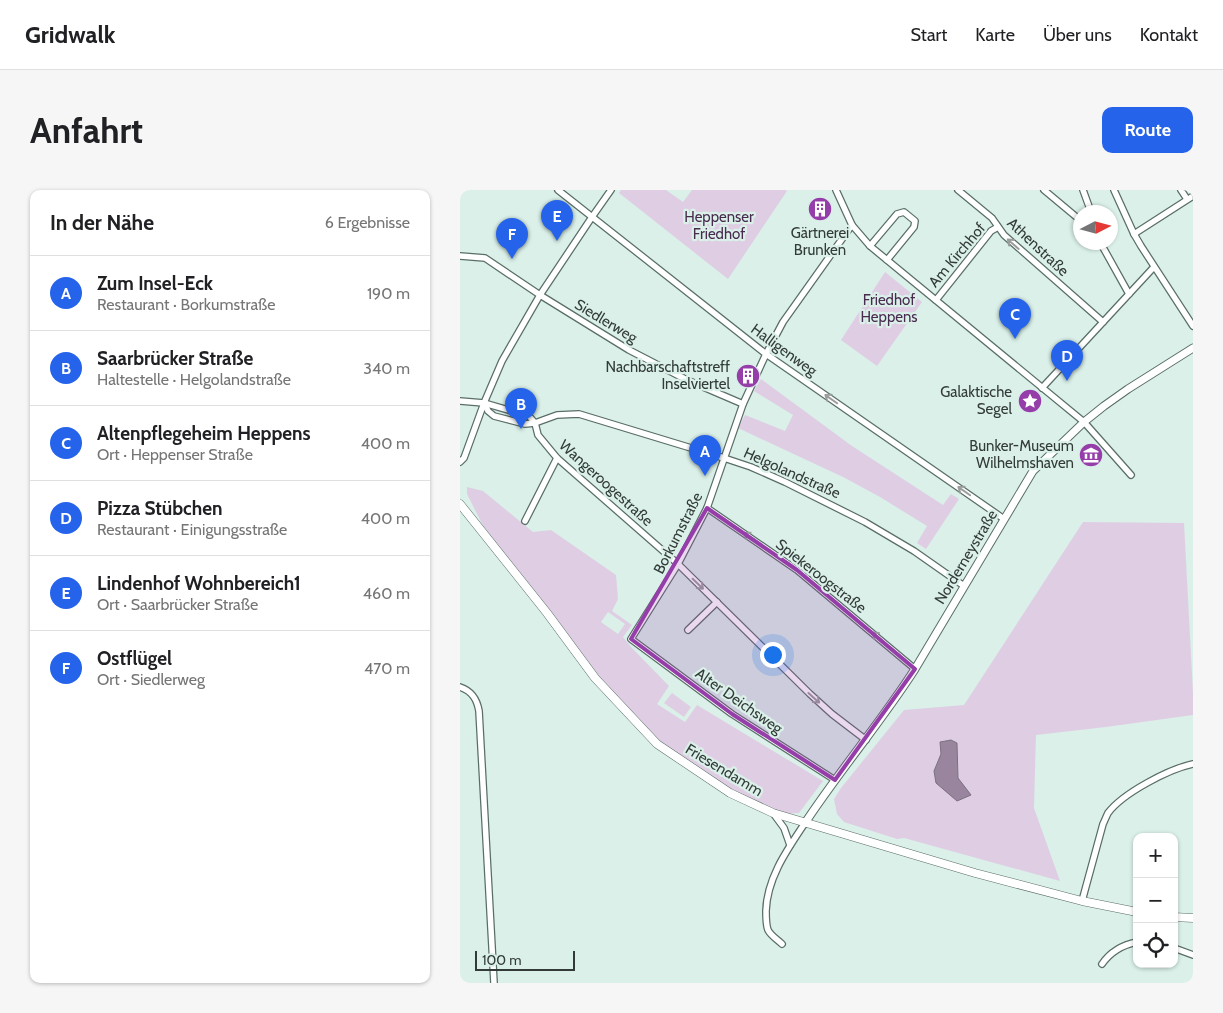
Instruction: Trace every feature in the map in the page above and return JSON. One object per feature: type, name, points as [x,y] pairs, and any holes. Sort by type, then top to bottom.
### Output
[{"type":"main road","name":"Friesendamm","points":[[460,504],[547,612],[595,678],[657,744],[730,793],[773,813],[975,874],[1082,901],[1133,911]]},
{"type":"main road","points":[[1178,917],[1193,918]]},
{"type":"street","name":"Halligenweg","points":[[558,190],[766,354],[1004,519]]},
{"type":"street","points":[[460,462],[464,458],[502,361],[540,295],[611,190]]},
{"type":"street","points":[[836,190],[852,225],[870,246],[1084,422],[1131,474]]},
{"type":"street","name":"Athenstraße","points":[[958,190],[992,218],[1004,235],[1103,322]]},
{"type":"street","points":[[1044,190],[1073,214]]},
{"type":"street","points":[[1083,190],[1088,205]]},
{"type":"street","points":[[1114,190],[1134,234],[1193,326]]},
{"type":"street","points":[[1134,234],[1190,197],[1181,190]]},
{"type":"street","points":[[870,246],[897,214],[904,212],[910,216],[915,221],[914,227],[887,260]]},
{"type":"street","name":"Borkumstraße","points":[[631,639],[678,564],[707,508],[743,404],[783,322],[852,225]]},
{"type":"street","name":"Am Kirchhof","points":[[936,300],[991,231],[998,227]]},
{"type":"street","points":[[1104,250],[1129,294]]},
{"type":"street","name":"Siedlerweg","points":[[460,256],[485,258],[540,295],[629,350],[687,380],[743,404]]},
{"type":"street","points":[[1042,388],[1154,267]]},
{"type":"street","name":"Norderneystraße","points":[[805,823],[895,700],[1034,471],[1084,422],[1104,406],[1193,348]]},
{"type":"street","points":[[460,401],[484,403],[529,416],[535,423]]},
{"type":"street","name":"Helgolandstraße","points":[[484,403],[488,411],[494,416],[524,424],[535,423],[557,415],[579,414],[751,467],[865,522],[914,551],[964,586]]},
{"type":"street","name":"Wangeroogestraße","points":[[535,423],[538,435],[557,458],[678,564],[810,694],[866,740]]},
{"type":"street","points":[[526,522],[557,458]]},
{"type":"street","name":"Spiekeroogstraße","points":[[707,508],[797,570],[915,668]]},
{"type":"street","points":[[688,630],[717,602]]},
{"type":"street","name":"Alter Deichsweg","points":[[631,639],[732,714],[835,780]]},
{"type":"street","points":[[460,687],[466,689],[476,699],[479,711],[494,983]]},
{"type":"street","points":[[1082,901],[1100,831],[1108,814],[1116,805],[1157,778],[1176,768],[1193,764]]},
{"type":"street","points":[[773,813],[784,828],[790,845]]},
{"type":"street","points":[[782,944],[769,931],[766,908],[774,876],[790,845],[805,823]]},
{"type":"street","points":[[1102,964],[1115,950],[1133,943]]},
{"type":"street","points":[[1178,949],[1193,955]]},
{"type":"highlighted area","points":[[707,508],[797,570],[915,669],[835,780],[732,714],[631,639]]},
{"type":"green space","name":"Heppenser Friedhof","points":[[621,190],[666,190],[683,202],[692,190],[787,191],[728,279],[619,193]]},
{"type":"green space","name":"Friedhof Heppens","points":[[885,272],[922,302],[877,366],[841,340]]},
{"type":"green space","points":[[761,379],[852,446],[943,505],[951,494],[959,499],[926,549],[917,543],[927,526],[843,477],[738,428],[745,415],[785,431],[793,415],[754,391]]},
{"type":"green space","points":[[467,487],[483,491],[533,532],[551,530],[616,575],[618,599],[612,611],[632,625],[623,637],[669,686],[657,704],[685,722],[697,705],[823,781],[799,813],[783,814],[730,792],[658,743],[596,678],[482,524],[467,494]],"holes":[[[608,612],[625,624],[618,634],[601,622]]]},
{"type":"green space","points":[[1083,522],[1184,523],[1193,715],[1036,735],[1034,808],[1060,881],[904,838],[897,839],[844,822],[837,814],[834,799],[841,788],[904,710],[964,705]]},
{"type":"green space","points":[[672,693],[691,707],[684,717],[664,703]]},
{"type":"shaded area","points":[[951,740],[957,743],[958,778],[971,795],[957,801],[936,783],[934,771],[941,754],[940,742]]},
{"type":"place","name":"Gärtnerei Brunken","points":[[820,209]]},
{"type":"place","name":"Lindenhof Wohnbereich1","points":[[557,241]]},
{"type":"place","name":"Ostflügel","points":[[512,259]]},
{"type":"place","name":"Altenpflegeheim Heppens","points":[[1015,339]]},
{"type":"place","name":"Nachbarschaftstreff Inselviertel","points":[[748,376]]},
{"type":"place","name":"Pizza Stübchen","points":[[1067,381]]},
{"type":"place","name":"Galaktische Segel","points":[[1030,401]]},
{"type":"place","name":"Saarbrücker Straße","points":[[521,429]]},
{"type":"place","name":"Bunker-Museum Wilhelmshaven","points":[[1091,455]]},
{"type":"place","name":"Zum Insel-Eck","points":[[705,476]]}]
